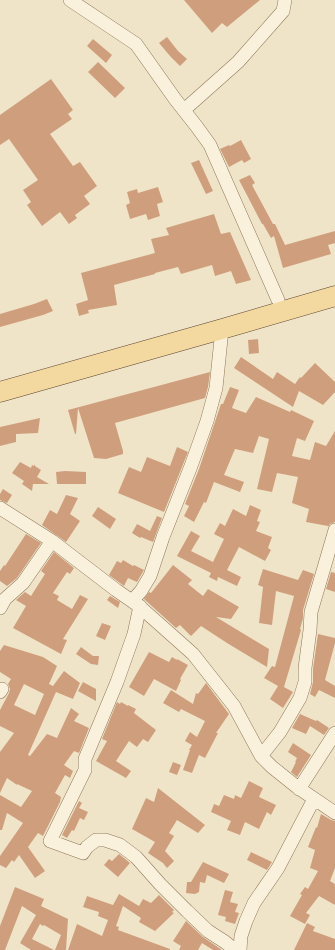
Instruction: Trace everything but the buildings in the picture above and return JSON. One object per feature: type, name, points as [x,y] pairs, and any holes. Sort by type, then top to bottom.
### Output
[{"type":"main road","points":[[0,378],[220,317],[335,283]]},
{"type":"main road","points":[[0,392],[335,296]]},
{"type":"street","points":[[70,0],[136,44],[210,145],[278,300]]},
{"type":"street","points":[[184,110],[238,62],[283,11],[285,0]]},
{"type":"street","points":[[222,329],[216,388],[207,420],[150,576],[141,591],[136,604],[134,634],[117,682],[85,759],[85,770],[50,841],[83,853],[87,847],[96,840],[105,840],[120,845],[136,857],[160,884],[208,931],[235,950]]},
{"type":"street","points":[[0,508],[52,541],[136,604],[193,654],[234,706],[261,756],[299,789],[335,813]]},
{"type":"street","points":[[261,756],[280,732],[300,698],[305,682],[311,612],[335,530]]},
{"type":"street","points":[[0,608],[5,599],[23,583],[52,541]]},
{"type":"street","points":[[299,789],[335,733]]},
{"type":"street","points":[[240,950],[241,936],[254,903],[278,868],[314,799]]}]
